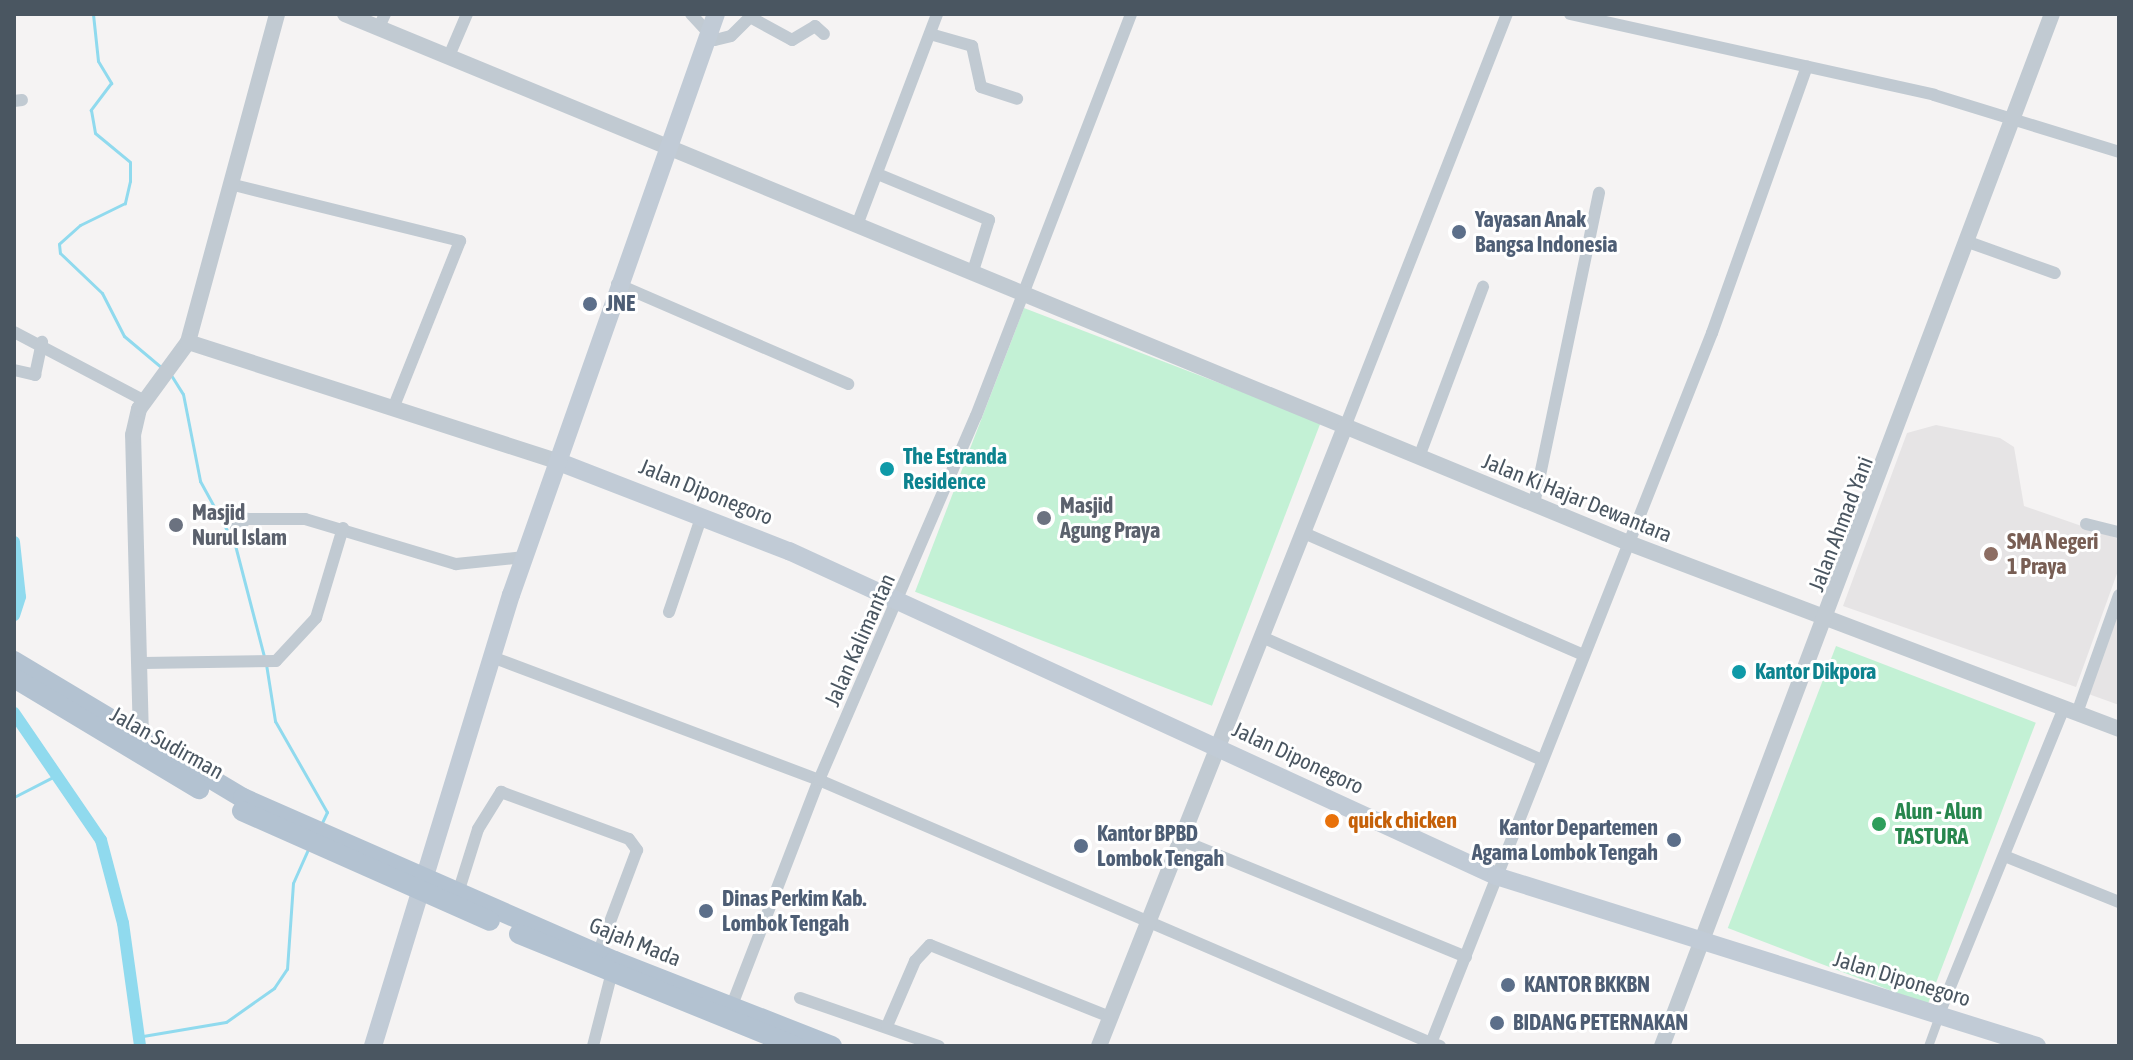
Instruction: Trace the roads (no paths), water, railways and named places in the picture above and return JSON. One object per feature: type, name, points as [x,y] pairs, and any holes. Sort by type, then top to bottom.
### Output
[{"type":"main road","points":[[373,1046],[420,884],[525,557],[617,284],[716,14]]},
{"type":"main road","name":"Jalan Diponegoro","points":[[559,462],[702,515],[1221,748],[1496,876],[1700,944],[2037,1046]]},
{"type":"main road","points":[[18,672],[141,738],[299,832],[420,884]]},
{"type":"main road","name":"Jalan Sudirman","points":[[18,672],[299,832]]},
{"type":"main road","points":[[325,843],[375,873],[420,884]]},
{"type":"main road","name":"Gajah Mada","points":[[420,884],[458,893],[608,964],[732,1005],[832,1046]]},
{"type":"main road","name":"Gajah Mada","points":[[420,884],[795,1046]]},
{"type":"street","points":[[141,738],[143,663],[131,447],[145,401],[188,342],[234,185],[277,14]]},
{"type":"street","name":"Jalan Ki Hajar Dewantara","points":[[345,14],[382,21],[449,56],[1626,542],[1827,623],[2119,729]]},
{"type":"street","points":[[449,56],[467,14]]},
{"type":"street","points":[[691,14],[708,37],[731,36],[750,17],[792,40],[815,26],[824,34]]},
{"type":"street","points":[[857,225],[880,175],[937,14]]},
{"type":"street","name":"Jalan Kalimantan","points":[[732,1005],[819,780],[899,604],[1025,292],[1131,14]]},
{"type":"street","points":[[1099,1046],[1221,748],[1507,14]]},
{"type":"street","points":[[1570,14],[1807,66],[2016,117],[2119,152]]},
{"type":"street","name":"Jalan Ahmad Yani","points":[[1662,1046],[1971,243],[2052,14]]},
{"type":"street","points":[[930,34],[972,46],[981,87],[1017,99]]},
{"type":"street","points":[[492,657],[819,780],[1435,1044],[1540,759],[1583,655],[1807,66]]},
{"type":"street","points":[[880,175],[989,220],[973,271]]},
{"type":"street","points":[[234,185],[460,241],[394,406]]},
{"type":"street","points":[[1534,504],[1599,193]]},
{"type":"street","points":[[1971,243],[2055,273]]},
{"type":"street","points":[[617,284],[848,384]]},
{"type":"street","points":[[1419,457],[1483,287]]},
{"type":"street","points":[[14,332],[42,342],[145,401]]},
{"type":"street","points":[[14,370],[34,376],[42,342]]},
{"type":"street","points":[[188,342],[394,406],[559,462]]},
{"type":"street","points":[[669,612],[702,515]]},
{"type":"street","points":[[236,527],[247,519],[293,518],[343,528],[405,554],[456,564],[525,557]]},
{"type":"street","points":[[2086,524],[2119,532]]},
{"type":"street","points":[[143,663],[267,663],[316,618],[343,528]]},
{"type":"street","points":[[1304,533],[1583,655]]},
{"type":"street","points":[[1928,1046],[2119,595]]},
{"type":"street","points":[[1264,638],[1540,759]]},
{"type":"street","points":[[458,893],[478,829],[501,792],[629,839],[637,850],[608,964],[593,1046]]},
{"type":"street","points":[[1181,840],[1466,957]]},
{"type":"street","points":[[2007,857],[2119,902]]},
{"type":"street","points":[[887,1026],[915,961],[930,945],[1110,1017]]},
{"type":"street","points":[[800,998],[939,1046]]},
{"type":"waterway","points":[[93,14],[98,61],[111,83],[91,110],[95,133],[130,162],[130,181],[125,203],[80,225],[59,244],[60,253],[102,293],[124,336],[162,368]]},
{"type":"waterway","points":[[171,375],[183,394],[200,481],[235,545],[264,656]]},
{"type":"waterway","points":[[14,542],[20,597],[14,615]]},
{"type":"waterway","points":[[266,664],[275,721],[327,812],[321,825]]},
{"type":"waterway","points":[[14,713],[101,840],[123,923],[140,1046]]},
{"type":"waterway","points":[[14,797],[53,777]]},
{"type":"waterway","points":[[137,1037],[226,1022],[274,988],[287,969],[293,883],[308,850]]},
{"type":"place","name":"Yayasan Anak Bangsa Indonesia","points":[[1459,232]]},
{"type":"place","name":"JNE","points":[[590,304]]},
{"type":"place","name":"The Estranda Residence","points":[[887,469]]},
{"type":"place","name":"Masjid Agung Praya","points":[[1044,518]]},
{"type":"place","name":"Masjid Nurul Islam","points":[[176,525]]},
{"type":"place","name":"SMA Negeri 1 Praya","points":[[1991,554]]},
{"type":"place","name":"Kantor Dikpora","points":[[1739,672]]},
{"type":"place","name":"quick chicken","points":[[1332,821]]},
{"type":"place","name":"Alun - Alun TASTURA","points":[[1879,824]]},
{"type":"place","name":"Kantor Departemen Agama Lombok Tengah","points":[[1674,840]]},
{"type":"place","name":"Kantor BPBD Lombok Tengah","points":[[1081,846]]},
{"type":"place","name":"Dinas Perkim Kab. Lombok Tengah","points":[[706,911]]},
{"type":"place","name":"KANTOR BKKBN","points":[[1508,985]]},
{"type":"place","name":"BIDANG PETERNAKAN","points":[[1497,1023]]}]
